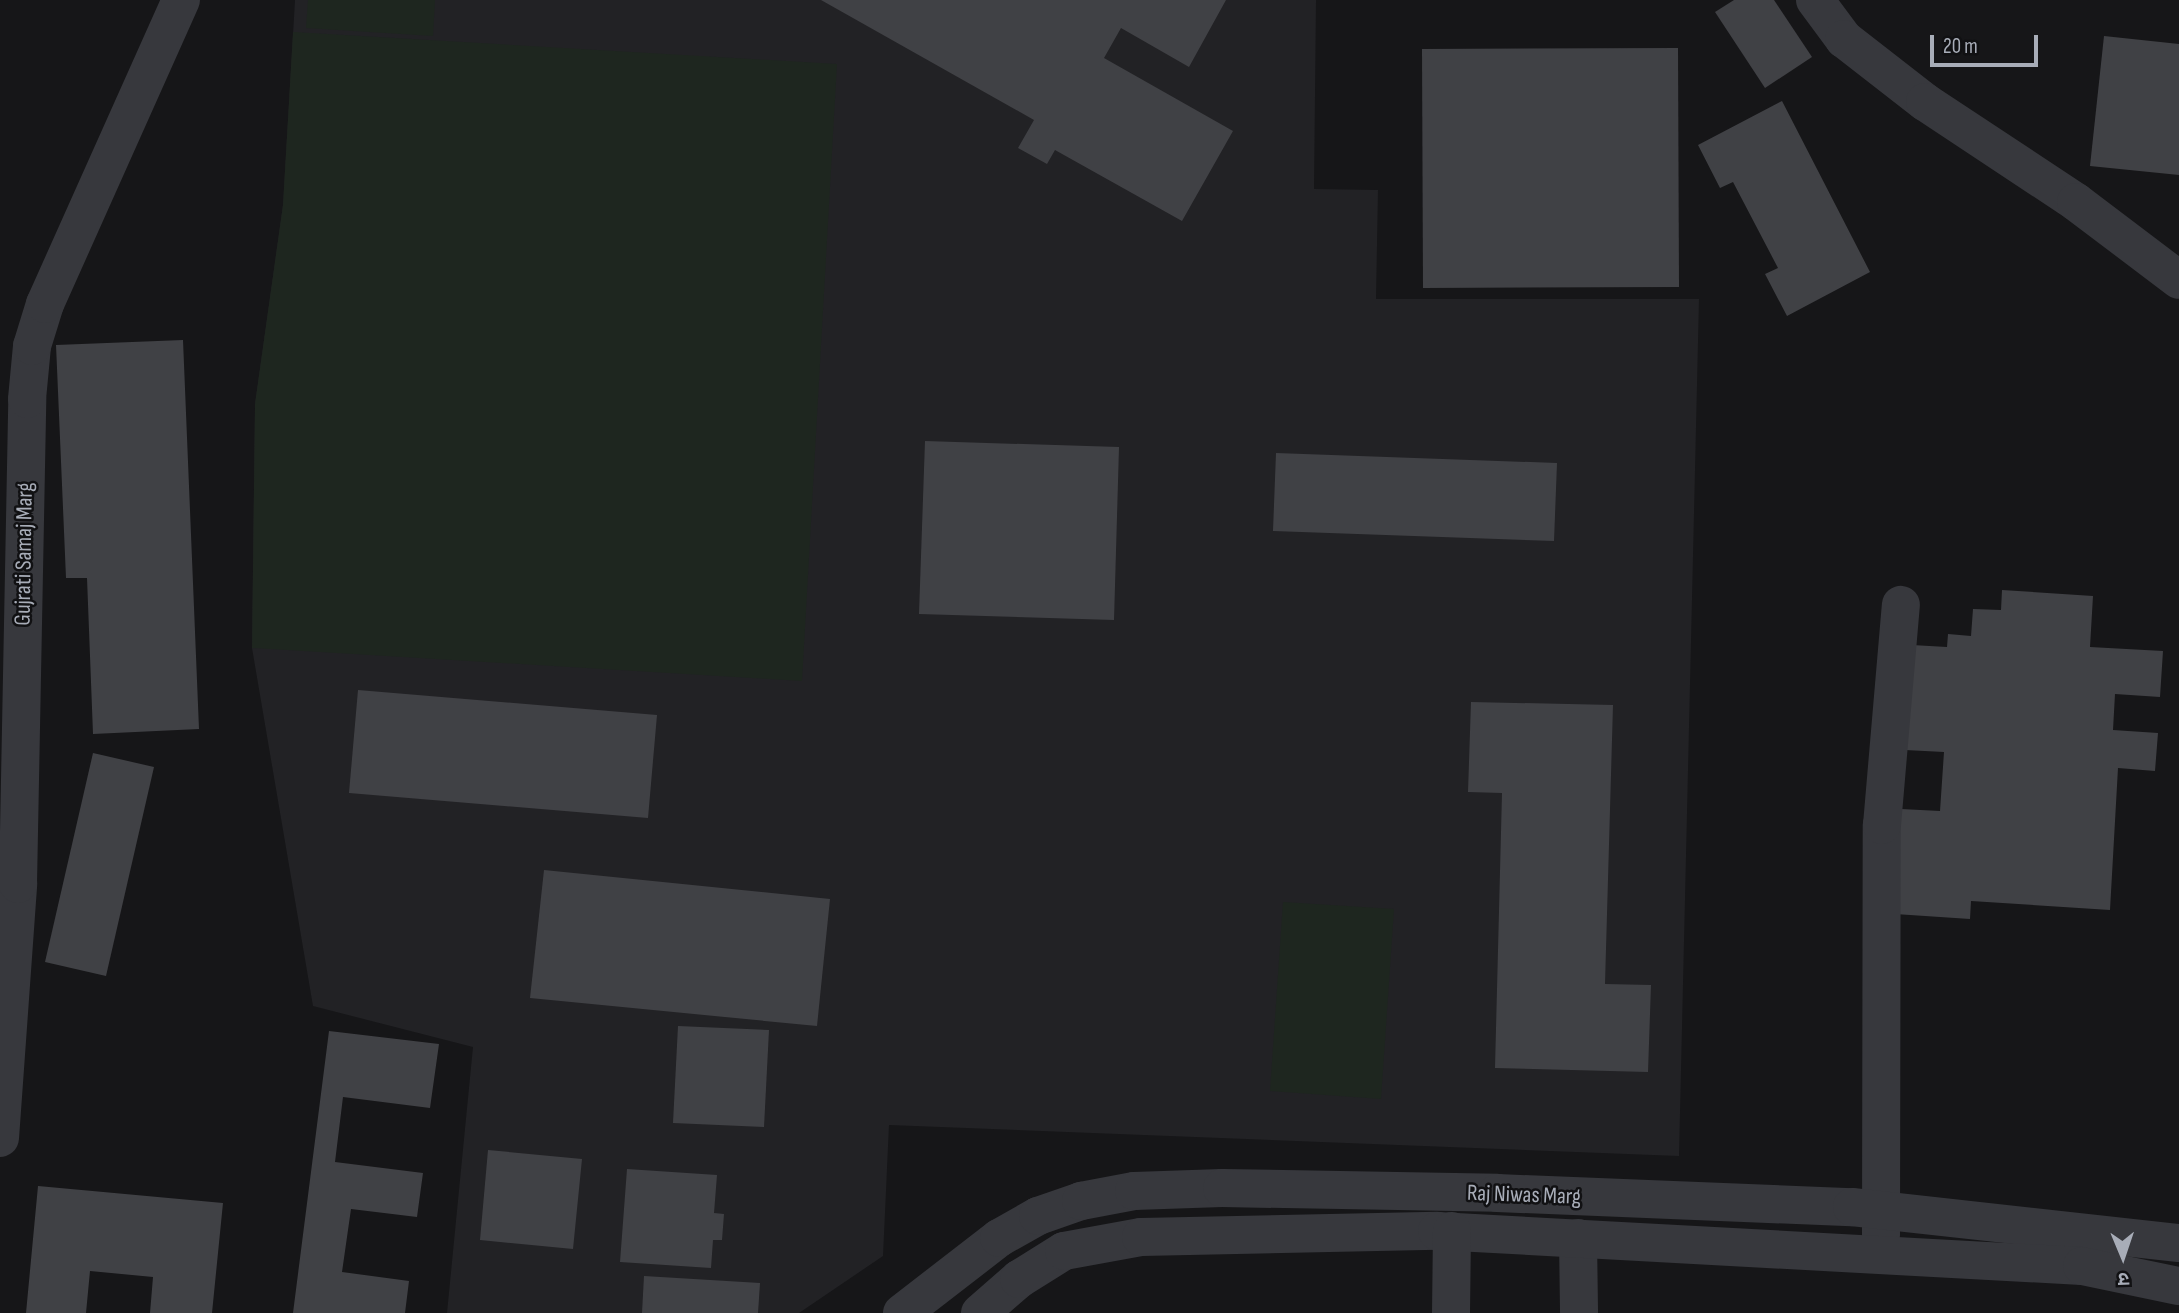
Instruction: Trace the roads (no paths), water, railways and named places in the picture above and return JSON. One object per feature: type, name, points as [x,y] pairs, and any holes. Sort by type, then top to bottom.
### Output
[{"type":"street","name":"Gujrati Samaj Marg","points":[[0,1138],[18,884],[27,399],[33,346],[45,304],[181,0]]},
{"type":"street","points":[[1815,0],[1844,39],[1925,102],[2076,202],[2179,280]]},
{"type":"street","points":[[1881,1254],[1882,825],[1901,605]]},
{"type":"street","name":"Raj Niwas Marg","points":[[902,1313],[999,1238],[1038,1216],[1081,1201],[1134,1191],[1222,1188],[1497,1194],[1881,1210],[2179,1242]]},
{"type":"street","points":[[1451,1231],[1451,1313]]},
{"type":"street","name":"Raj Niwas Marg","points":[[980,1313],[1019,1279],[1064,1251],[1141,1237],[1451,1231],[2082,1265],[2179,1286]]},
{"type":"street","points":[[1578,1238],[1578,1313]]}]
